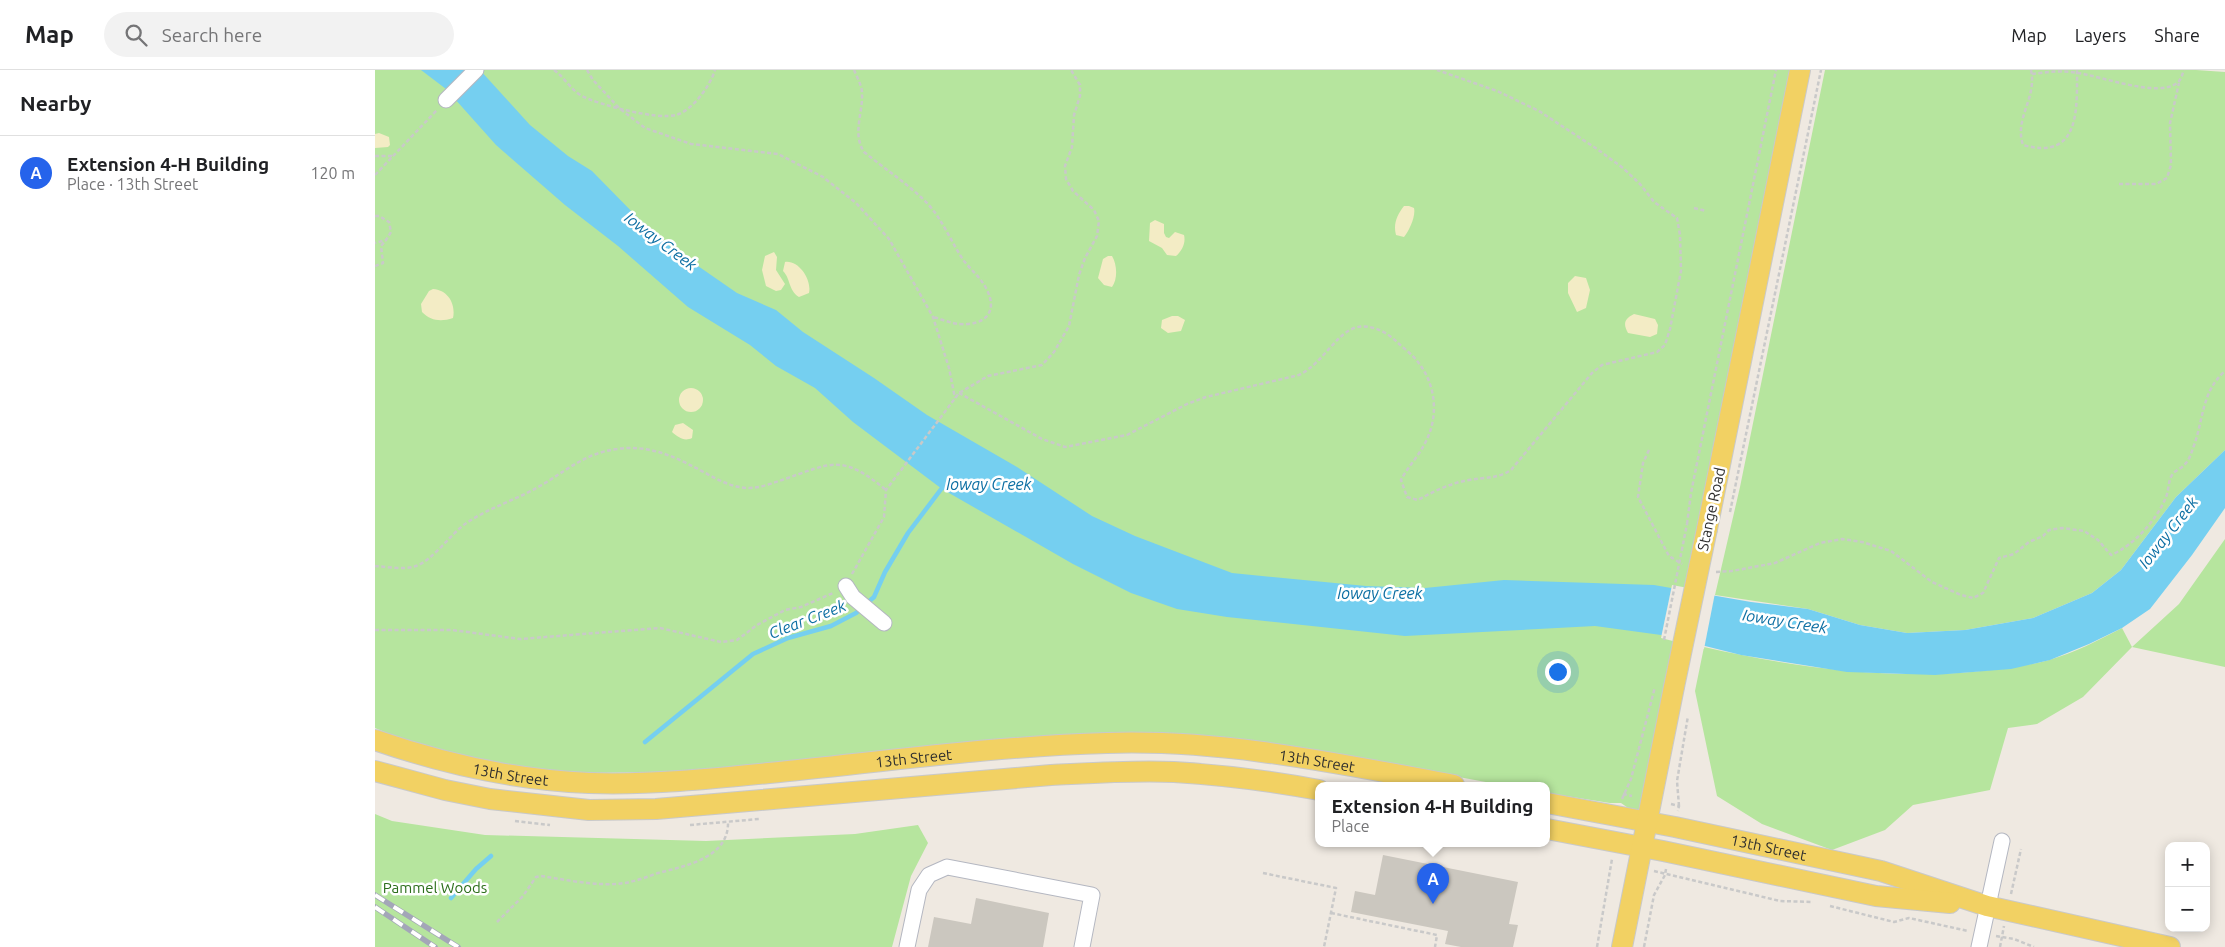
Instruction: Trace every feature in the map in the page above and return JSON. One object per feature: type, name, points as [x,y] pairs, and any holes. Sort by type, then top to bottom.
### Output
[{"type":"main road","name":"Stange Road","points":[[1622,947],[1647,821],[1665,685],[1707,529],[1800,70]]},
{"type":"main road","name":"13th Street","points":[[375,740],[445,762],[492,772],[590,783],[655,782],[735,776],[1045,746],[1109,743],[1231,748],[1302,758],[1437,782]]},
{"type":"main road","name":"13th Street","points":[[375,771],[416,783],[490,799],[589,810],[656,809],[1042,775],[1099,773],[1172,772],[1230,777],[1315,789]]},
{"type":"main road","name":"13th Street","points":[[1550,804],[1647,821],[1881,872],[1987,906],[2169,947]]},
{"type":"main road","name":"13th Street","points":[[1550,830],[1876,896],[1987,906]]},
{"type":"street","points":[[447,100],[475,70]]},
{"type":"street","points":[[850,592],[884,623]]},
{"type":"street","points":[[1980,940],[2002,841]]},
{"type":"street","points":[[907,947],[919,890],[929,875],[947,867],[1092,895],[1083,947]]},
{"type":"path","points":[[555,70],[572,89],[583,96],[619,108],[660,115],[675,115],[686,110],[712,79],[715,70]]},
{"type":"path","points":[[587,70],[593,80],[619,108],[645,128],[691,144],[778,154],[823,177],[855,203],[889,240],[933,317],[949,368],[955,398]]},
{"type":"path","points":[[854,70],[862,91],[857,130],[860,146],[864,152],[927,204],[945,226],[963,259],[985,287],[992,302],[989,314],[982,321],[959,324],[933,317]]},
{"type":"path","points":[[375,630],[452,630],[520,639],[660,628],[721,642],[737,640],[769,618],[785,610],[850,592],[856,564],[873,539],[884,517],[886,490],[959,393],[988,376],[1042,365],[1055,352],[1069,326],[1079,275],[1085,258],[1097,236],[1099,221],[1094,210],[1073,191],[1066,179],[1065,166],[1071,147],[1074,114],[1080,96],[1080,85],[1071,70]]},
{"type":"path","points":[[959,393],[1042,439],[1065,447],[1127,435],[1187,404],[1206,397],[1299,375],[1311,369],[1339,340],[1353,329],[1364,326],[1386,334],[1417,360],[1425,373],[1433,394],[1434,419],[1429,434],[1424,446],[1408,466],[1401,480],[1407,497],[1418,500],[1441,488],[1470,480],[1501,476],[1511,470],[1592,373],[1602,365],[1657,352],[1665,345],[1670,329],[1681,271],[1680,235],[1677,218],[1666,208],[1653,202],[1640,184],[1623,168],[1539,110],[1497,91],[1437,70]]},
{"type":"path","points":[[1663,646],[1693,484],[1777,70]]},
{"type":"path","points":[[1729,514],[1821,70]]},
{"type":"path","points":[[2119,184],[2156,184],[2167,178],[2171,165],[2170,123],[2179,82],[2184,70]]},
{"type":"path","points":[[2077,71],[2075,122],[2066,140],[2053,146],[2037,149],[2023,144],[2020,136],[2020,125],[2033,89],[2031,72],[2077,71],[2143,87],[2175,85],[2179,82]]},
{"type":"path","points":[[375,175],[447,100]]},
{"type":"path","points":[[375,156],[394,156]]},
{"type":"path","points":[[1694,208],[1706,211]]},
{"type":"path","points":[[375,216],[379,216],[389,222],[391,232],[381,246],[383,262],[375,266]]},
{"type":"path","points":[[375,243],[386,240]]},
{"type":"path","points":[[1708,572],[1732,572],[1775,563],[1820,543],[1842,539],[1862,542],[1891,551],[1932,582],[1961,595],[1973,598],[1983,593],[1999,558],[2015,554],[2029,542],[2043,536],[2049,530],[2062,528],[2084,531],[2098,540],[2111,555],[2120,552],[2157,513],[2166,497],[2172,475],[2185,465],[2194,446],[2203,404],[2215,380],[2225,371]]},
{"type":"path","points":[[375,566],[406,568],[417,566],[465,524],[541,486],[573,463],[600,452],[619,448],[643,448],[666,453],[731,485],[749,488],[768,485],[820,465],[835,464],[849,466],[872,479],[886,490]]},
{"type":"path","points":[[1649,450],[1641,472],[1638,498],[1669,556],[1685,566]]},
{"type":"path","points":[[1621,803],[1665,685]]},
{"type":"path","points":[[1678,813],[1677,781],[1689,709]]},
{"type":"path","points":[[1623,794],[1632,796]]},
{"type":"path","points":[[1671,804],[1679,806]]},
{"type":"path","points":[[497,922],[523,896],[535,877],[541,876],[587,883],[625,883],[697,862],[717,850],[729,833],[728,822]]},
{"type":"path","points":[[1597,947],[1613,853]]},
{"type":"path","points":[[1657,872],[1780,901],[1814,902]]},
{"type":"path","points":[[1263,873],[1336,888],[1324,947]]},
{"type":"path","points":[[1644,947],[1653,895],[1665,875]]},
{"type":"path","points":[[1823,904],[1894,922],[1909,918],[1980,940],[2014,939],[2034,947]]},
{"type":"path","points":[[1331,914],[1437,935],[1435,947]]},
{"type":"green space","points":[[375,70],[1800,70],[1647,821],[1621,803],[1550,793],[1550,782],[1486,782],[1307,749],[1237,740],[657,772],[590,773],[500,765],[418,746],[375,728]]},
{"type":"green space","points":[[1825,70],[2196,70],[2225,72],[2225,450],[2176,497],[2121,570],[2092,593],[2033,618],[1965,630],[1907,633],[1860,625],[1808,609],[1715,595],[1740,487]]},
{"type":"green space","points":[[2225,539],[2225,667],[2132,647],[2179,604]]},
{"type":"green space","points":[[2122,628],[2132,647],[2083,697],[2037,724],[2008,728],[1990,790],[1913,805],[1885,830],[1832,850],[1762,824],[1717,796],[1695,691],[1704,647],[1803,666],[1837,670],[1937,674],[2010,668],[2039,662],[2077,650]]},
{"type":"green space","name":"Pammel Woods","points":[[375,814],[392,821],[485,835],[706,841],[855,834],[918,825],[928,843],[911,876],[892,947],[375,947]]},
{"type":"sand","points":[[379,133],[389,137],[390,145],[388,147],[375,148],[375,134]]},
{"type":"sand","points":[[1404,206],[1414,208],[1414,215],[1404,237],[1396,235],[1395,223]]},
{"type":"sand","points":[[1155,220],[1164,224],[1166,237],[1169,238],[1175,232],[1184,235],[1183,247],[1176,256],[1167,255],[1162,248],[1149,241],[1150,223]]},
{"type":"sand","points":[[774,252],[777,257],[776,270],[785,284],[781,290],[776,291],[766,286],[762,270],[765,256]]},
{"type":"sand","points":[[1112,256],[1116,267],[1116,276],[1112,287],[1104,285],[1098,278],[1103,259]]},
{"type":"sand","points":[[785,262],[795,264],[800,268],[808,282],[809,293],[799,297],[795,294],[783,271]]},
{"type":"sand","points":[[1575,276],[1586,278],[1590,290],[1586,308],[1577,312],[1568,293],[1568,283]]},
{"type":"sand","points":[[433,289],[443,292],[450,299],[454,313],[453,318],[436,320],[422,312],[421,304],[429,291]]},
{"type":"sand","points":[[1634,314],[1655,319],[1658,325],[1657,334],[1650,337],[1628,333],[1625,322]]},
{"type":"sand","points":[[1178,316],[1185,320],[1181,331],[1168,333],[1161,328],[1162,320]]},
{"type":"sand","points":[[691,388],[699,392],[703,400],[699,408],[691,412],[683,408],[679,400],[683,392]]},
{"type":"sand","points":[[683,423],[693,430],[692,438],[684,439],[672,432],[675,425]]},
{"type":"water","name":"Ioway Creek","points":[[421,70],[480,70],[530,125],[568,156],[592,171],[641,221],[672,248],[737,293],[776,310],[803,332],[927,415],[1017,467],[1092,516],[1135,536],[1232,573],[1366,586],[1425,588],[1504,580],[1654,585],[1751,602],[1808,609],[1860,625],[1907,633],[1965,630],[2033,618],[2092,593],[2121,570],[2176,497],[2225,450],[2225,508],[2192,555],[2150,609],[2122,628],[2089,644],[2050,660],[2011,669],[1935,675],[1847,672],[1741,655],[1661,635],[1595,626],[1405,636],[1227,617],[1177,609],[1131,593],[1073,564],[942,489],[853,422],[815,388],[776,366],[750,345],[688,307],[496,145],[446,89]]},
{"type":"pier","points":[[1672,585],[1715,593],[1704,649],[1661,638]]},
{"type":"building","points":[[1383,855],[1518,882],[1509,924],[1518,925],[1513,947],[1461,947],[1445,944],[1448,931],[1351,912],[1355,891],[1375,895]]},
{"type":"building","points":[[976,898],[1049,913],[1043,947],[928,947],[934,917],[971,924]]},
{"type":"waterway","name":"Clear Creek","points":[[645,742],[753,654],[788,638],[831,626],[856,613],[874,597],[885,572],[908,533],[945,484]]},
{"type":"waterway","name":"Clear Creek","points":[[451,898],[476,869],[491,856]]},
{"type":"railway","points":[[375,895],[458,947]]},
{"type":"railway","points":[[375,907],[435,947]]},
{"type":"place","name":"Extension 4-H Building","points":[[1433,904]]}]
